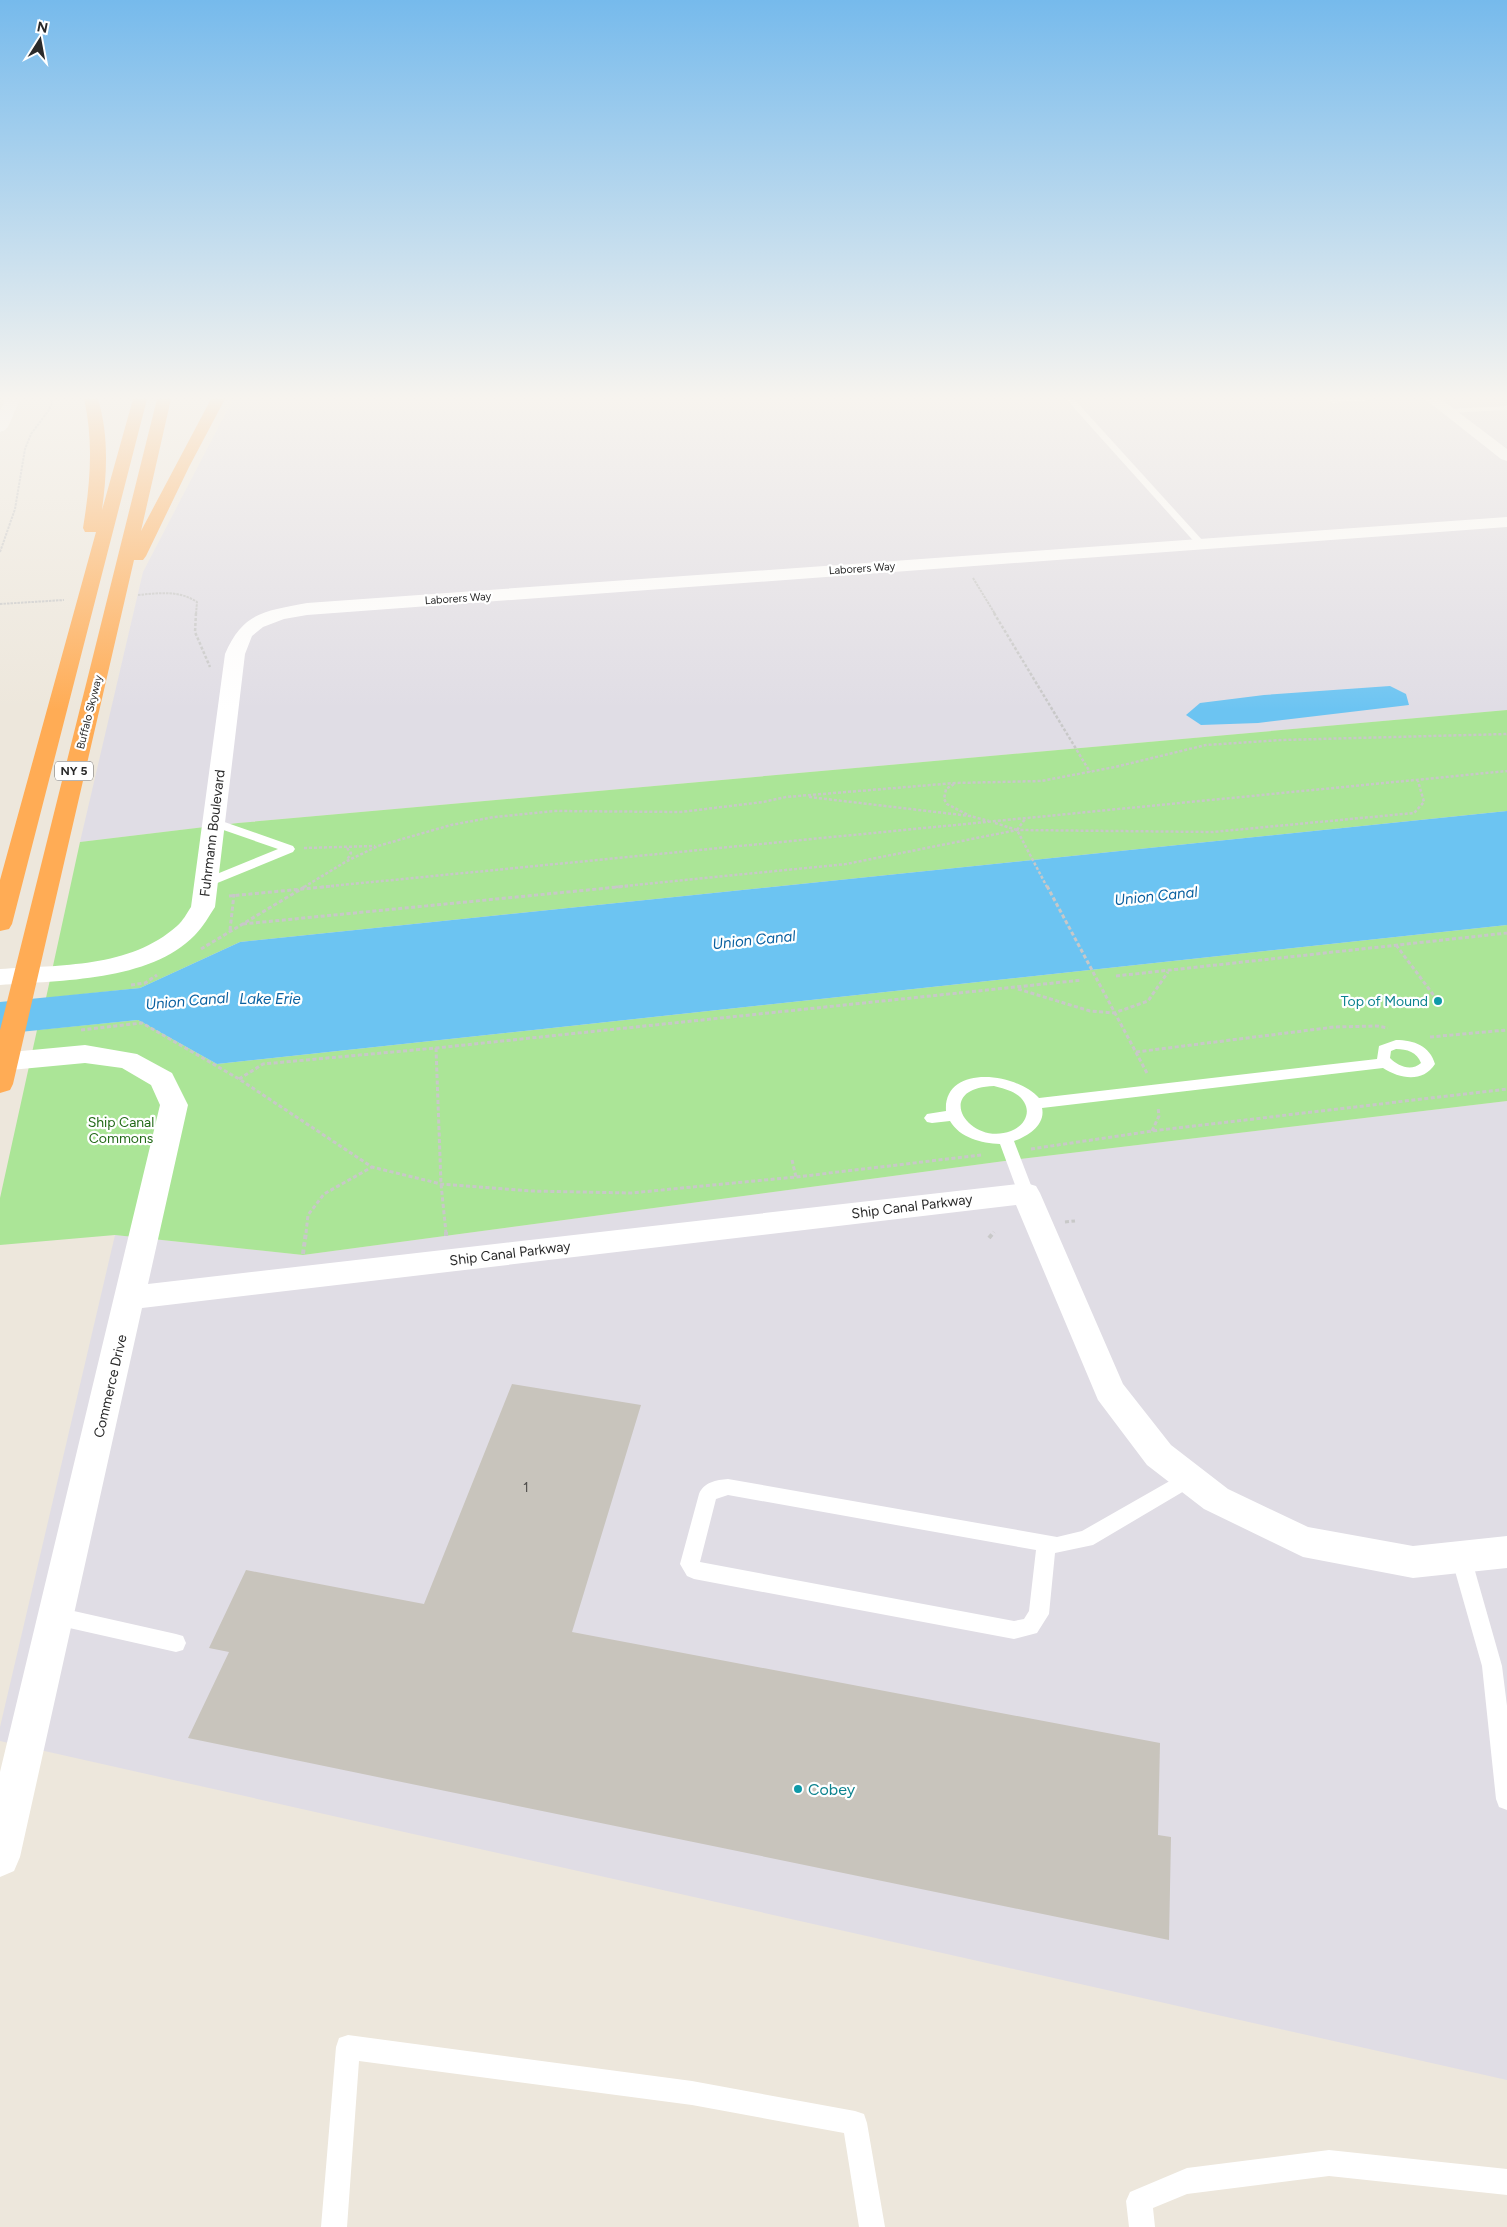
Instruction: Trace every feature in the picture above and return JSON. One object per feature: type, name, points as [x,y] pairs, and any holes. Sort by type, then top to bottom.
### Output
[{"type":"highway","points":[[91,582],[89,538],[95,503]]},
{"type":"highway","name":"NY 5","points":[[0,924],[76,608],[91,582],[112,503]]},
{"type":"highway","name":"Buffalo Skyway","points":[[0,1084],[139,503]]},
{"type":"highway","points":[[120,580],[138,554],[163,503]]},
{"type":"street","name":"Laborers Way","points":[[235,654],[241,639],[250,627],[271,618],[307,609],[1507,522]]},
{"type":"street","name":"Fuhrmann Boulevard","points":[[0,977],[112,967],[141,959],[178,938],[191,927],[203,907],[235,654]]},
{"type":"street","name":"Commerce Drive","points":[[0,1062],[86,1054],[128,1060],[162,1079],[174,1105],[0,1857]]},
{"type":"street","name":"Ship Canal Parkway","points":[[130,1298],[1026,1192]]},
{"type":"street","points":[[1026,1192],[1110,1391],[1159,1455],[1216,1499],[1302,1542],[1412,1562],[1507,1552]]},
{"type":"lane","points":[[1164,503],[1201,544]]},
{"type":"lane","points":[[206,883],[290,848],[213,822]]},
{"type":"lane","points":[[1034,1104],[1386,1063]]},
{"type":"lane","points":[[995,1081],[1020,1089],[1029,1096],[1034,1104],[1036,1114],[1034,1122],[1008,1145],[979,1135],[959,1123],[954,1115],[952,1106],[954,1097],[960,1090],[970,1084],[995,1081]]},
{"type":"lane","points":[[932,1118],[954,1115]]},
{"type":"lane","points":[[1008,1145],[1026,1192]]},
{"type":"lane","points":[[1046,1543],[1039,1614],[1030,1627],[1014,1630],[694,1570],[690,1564],[708,1494],[717,1488],[728,1487],[1046,1543],[1057,1545],[1086,1540],[1189,1478]]},
{"type":"lane","points":[[1460,1557],[1492,1666],[1507,1799]]},
{"type":"lane","points":[[56,1616],[176,1643]]},
{"type":"lane","points":[[334,2227],[348,2047],[692,2093],[855,2123],[872,2227]]},
{"type":"lane","points":[[1142,2227],[1139,2201],[1187,2180],[1329,2163],[1507,2182]]},
{"type":"path","points":[[0,552],[16,503]]},
{"type":"path","points":[[969,572],[1090,772]]},
{"type":"path","points":[[137,595],[176,593],[190,596],[197,602],[194,632],[213,674]]},
{"type":"path","points":[[0,604],[76,608]]},
{"type":"path","points":[[1418,781],[1425,801],[1422,807],[1414,813],[1213,832],[1016,830],[846,864],[242,924],[298,889],[378,846],[451,825],[494,817],[554,811],[681,812],[799,796],[955,783],[1017,783],[1090,772],[1206,745],[1300,739],[1447,738],[1507,734]]},
{"type":"path","points":[[234,895],[1507,771]]},
{"type":"path","points":[[955,783],[946,789],[944,799],[947,804],[970,816]]},
{"type":"path","points":[[799,796],[970,816],[1016,830],[1135,1052],[1153,1090],[1159,1116],[1152,1131]]},
{"type":"path","points":[[1016,830],[1025,819]]},
{"type":"path","points":[[301,848],[378,846]]},
{"type":"path","points":[[347,848],[351,853],[347,861]]},
{"type":"path","points":[[1116,976],[1507,933]]},
{"type":"path","points":[[1396,945],[1438,1001]]},
{"type":"path","points":[[1016,988],[1090,1010],[1114,1013],[1148,1001],[1169,971]]},
{"type":"path","points":[[239,1080],[263,1064],[436,1048],[1082,980]]},
{"type":"path","points":[[142,1023],[239,1080],[372,1168],[441,1184],[530,1191],[632,1193],[796,1177],[1008,1145],[1152,1131],[1507,1089]]},
{"type":"path","points":[[1135,1052],[1334,1027],[1377,1026],[1395,1030]]},
{"type":"path","points":[[1421,1036],[1430,1037],[1507,1030]]},
{"type":"path","points":[[436,1048],[441,1184],[446,1236]]},
{"type":"path","points":[[792,1160],[796,1177]]},
{"type":"path","points":[[303,1254],[308,1215],[324,1194],[372,1168]]},
{"type":"path","points":[[989,1238],[994,1232]]},
{"type":"shaded area","points":[[179,503],[1507,503],[1507,710],[238,823],[80,842],[143,572]]},
{"type":"shaded area","points":[[1507,1101],[1507,2080],[0,1741],[0,1727],[115,1235],[303,1255],[1012,1160]]},
{"type":"green space","points":[[1507,710],[1507,811],[240,942],[140,988],[46,998],[80,842],[238,823]]},
{"type":"green space","name":"Ship Canal Commons","points":[[1507,925],[1507,1101],[1012,1160],[303,1255],[115,1235],[0,1245],[0,1198],[37,1030],[138,1020],[217,1064]]},
{"type":"water","points":[[1390,686],[1406,694],[1409,705],[1258,723],[1201,725],[1186,715],[1200,703],[1264,695]]},
{"type":"water","name":"Lake Erie","points":[[1507,811],[1507,925],[217,1064],[138,1020],[0,1034],[0,1002],[140,988],[240,942]]},
{"type":"building","name":"Cobey","points":[[512,1384],[641,1405],[572,1632],[1160,1743],[1158,1835],[1171,1837],[1169,1940],[188,1738],[229,1652],[209,1648],[246,1570],[424,1604]]},
{"type":"place","name":"Top of Mound","points":[[1438,1001]]},
{"type":"place","name":"Cobey","points":[[798,1789]]},
{"type":"water label","name":"Union Canal","points":[[1156,896]]},
{"type":"water label","name":"Union Canal","points":[[754,940]]},
{"type":"water label","name":"Union Canal","points":[[187,1001]]}]
